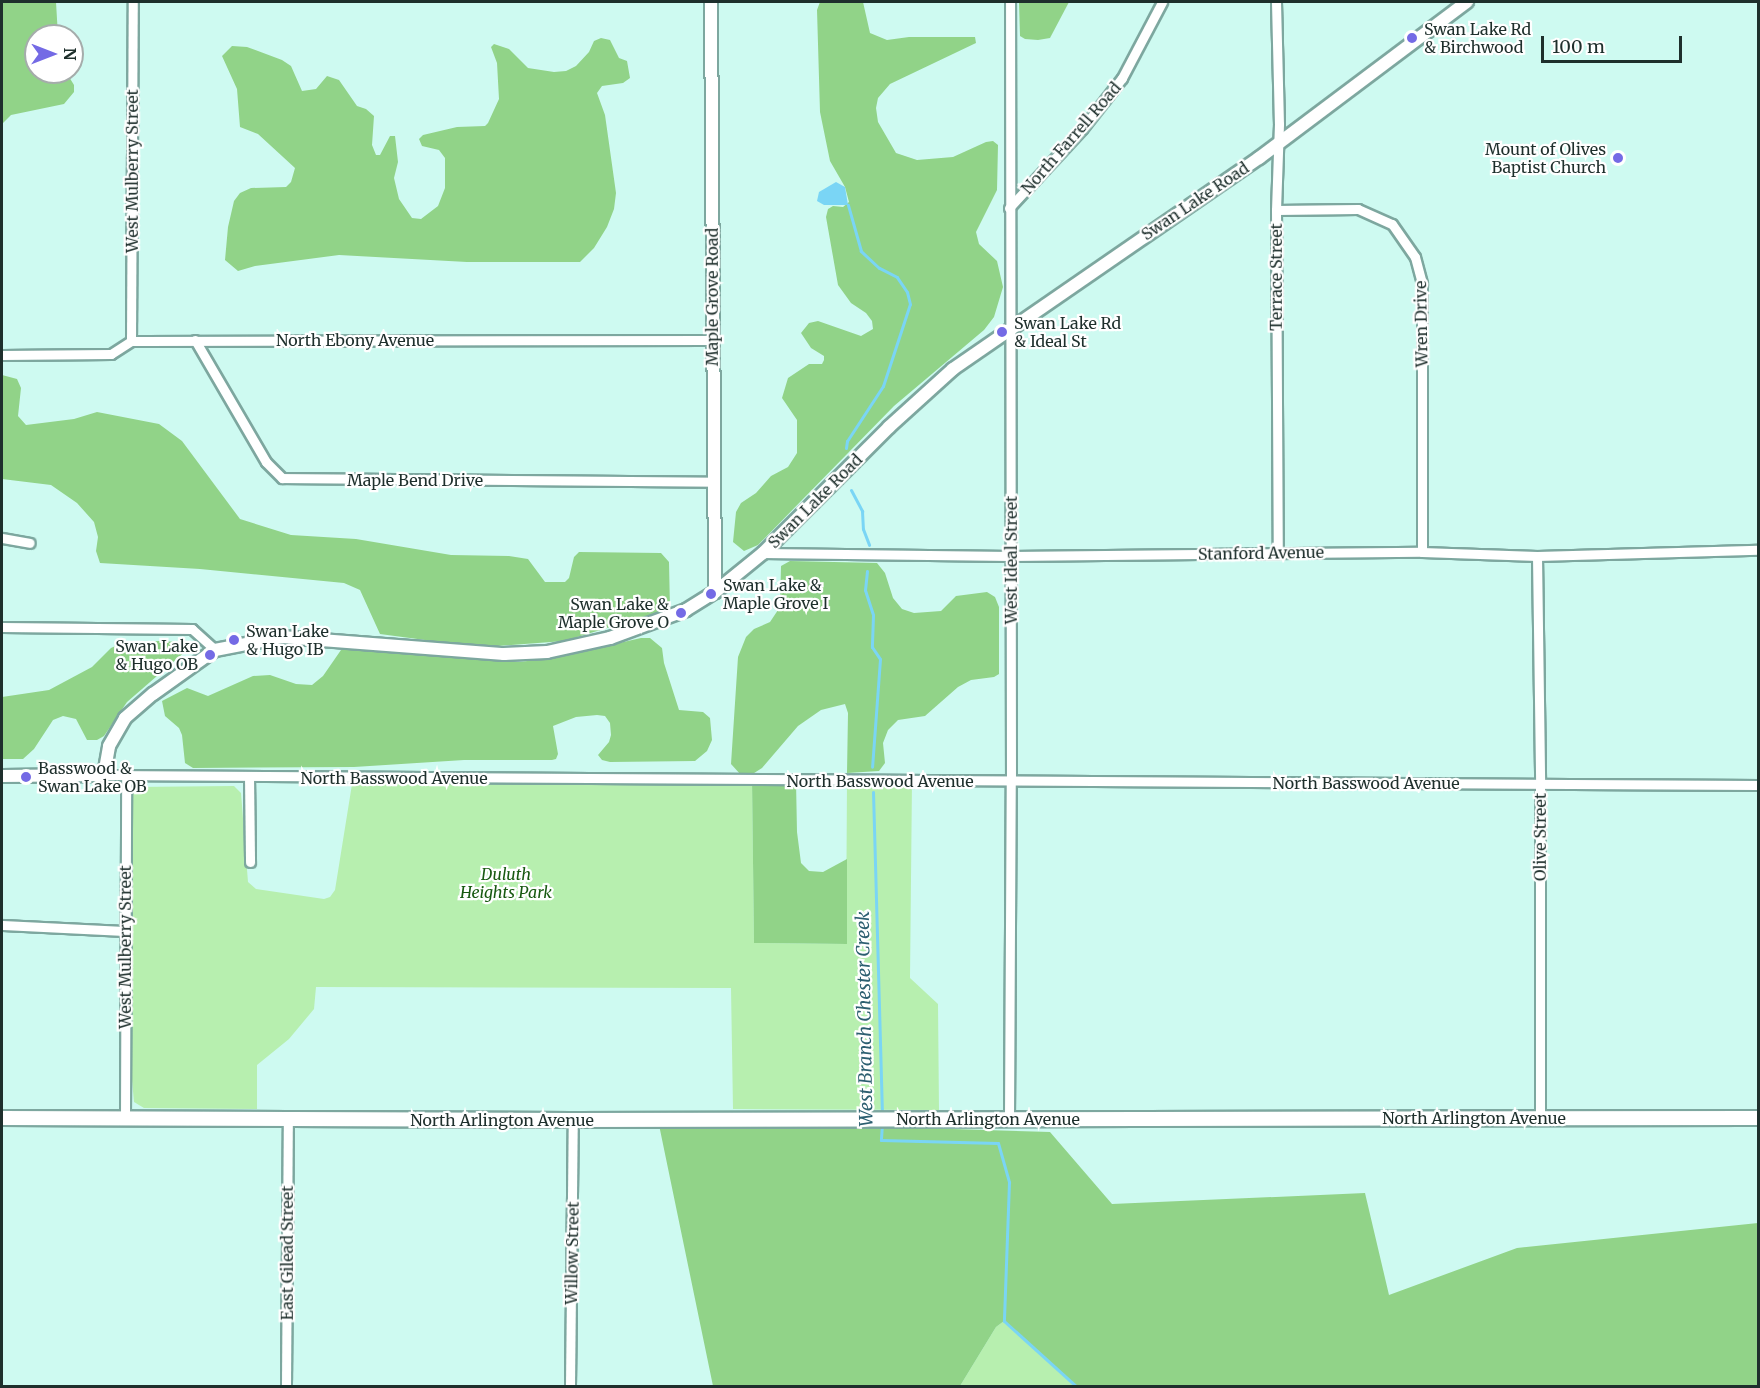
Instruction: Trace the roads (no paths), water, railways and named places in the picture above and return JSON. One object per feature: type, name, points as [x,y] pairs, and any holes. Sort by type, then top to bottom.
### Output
[{"type":"main road","name":"North Arlington Avenue","points":[[2,1118],[573,1120],[1758,1118]]},
{"type":"street","name":"West Mulberry Street","points":[[131,341],[133,2]]},
{"type":"street","name":"Maple Grove Road","points":[[711,2],[715,592]]},
{"type":"street","name":"West Ideal Street","points":[[1009,1119],[1012,326],[1009,208],[1010,2]]},
{"type":"street","name":"North Farrell Road","points":[[1009,208],[1082,129],[1122,78],[1161,2]]},
{"type":"street","name":"Terrace Street","points":[[1276,2],[1278,553]]},
{"type":"street","name":"Swan Lake Road","points":[[104,775],[109,747],[125,718],[153,694],[215,650],[282,637],[504,654],[547,652],[610,638],[670,618],[715,592],[763,553],[928,390],[953,369],[1278,144],[1467,2]]},
{"type":"street","name":"Wren Drive","points":[[1276,210],[1358,209],[1392,224],[1415,257],[1422,284],[1422,552]]},
{"type":"street","name":"Maple Bend Drive","points":[[195,340],[266,462],[282,478],[713,482]]},
{"type":"street","name":"North Ebony Avenue","points":[[2,355],[111,354],[131,341],[712,340]]},
{"type":"street","points":[[2,538],[30,543]]},
{"type":"street","name":"Stanford Avenue","points":[[763,553],[1011,556],[1422,552],[1537,556],[1758,550]]},
{"type":"street","name":"Olive Street","points":[[1537,556],[1540,1118]]},
{"type":"street","points":[[2,627],[192,629],[215,650]]},
{"type":"street","name":"North Basswood Avenue","points":[[2,776],[1758,785]]},
{"type":"street","points":[[249,776],[250,862]]},
{"type":"street","name":"West Mulberry Street","points":[[125,1118],[126,777]]},
{"type":"street","points":[[2,925],[125,931]]},
{"type":"street","name":"East Gilead Street","points":[[286,1386],[288,1119]]},
{"type":"street","name":"Willow Street","points":[[570,1386],[573,1120]]},
{"type":"water","points":[[836,182],[845,187],[848,205],[824,205],[817,201],[819,192]]},
{"type":"waterway","name":"West Branch Chester Creek","points":[[846,448],[847,441],[883,386],[910,304],[907,292],[897,277],[879,268],[861,251],[848,205]]},
{"type":"waterway","name":"West Branch Chester Creek","points":[[851,490],[862,511],[863,529],[869,545]]},
{"type":"waterway","name":"West Branch Chester Creek","points":[[867,571],[865,590],[873,615],[872,647],[880,659],[872,767]]},
{"type":"waterway","name":"West Branch Chester Creek","points":[[873,792],[882,1114]]},
{"type":"waterway","name":"West Branch Chester Creek","points":[[882,1124],[881,1140],[998,1143],[1009,1182],[1004,1321],[1076,1386]]},
{"type":"place","name":"Swan Lake Rd & Birchwood","points":[[1412,38]]},
{"type":"place","name":"Mount of Olives Baptist Church","points":[[1618,158]]},
{"type":"place","name":"Swan Lake Rd & Ideal St","points":[[1002,332]]},
{"type":"place","name":"Swan Lake & Maple Grove I","points":[[711,594]]},
{"type":"place","name":"Swan Lake & Maple Grove O","points":[[681,613]]},
{"type":"place","name":"Swan Lake & Hugo IB","points":[[234,640]]},
{"type":"place","name":"Swan Lake & Hugo OB","points":[[210,655]]},
{"type":"place","name":"Basswood & Swan Lake OB","points":[[26,777]]},
{"type":"park label","name":"Duluth Heights Park","points":[[506,883]]}]
